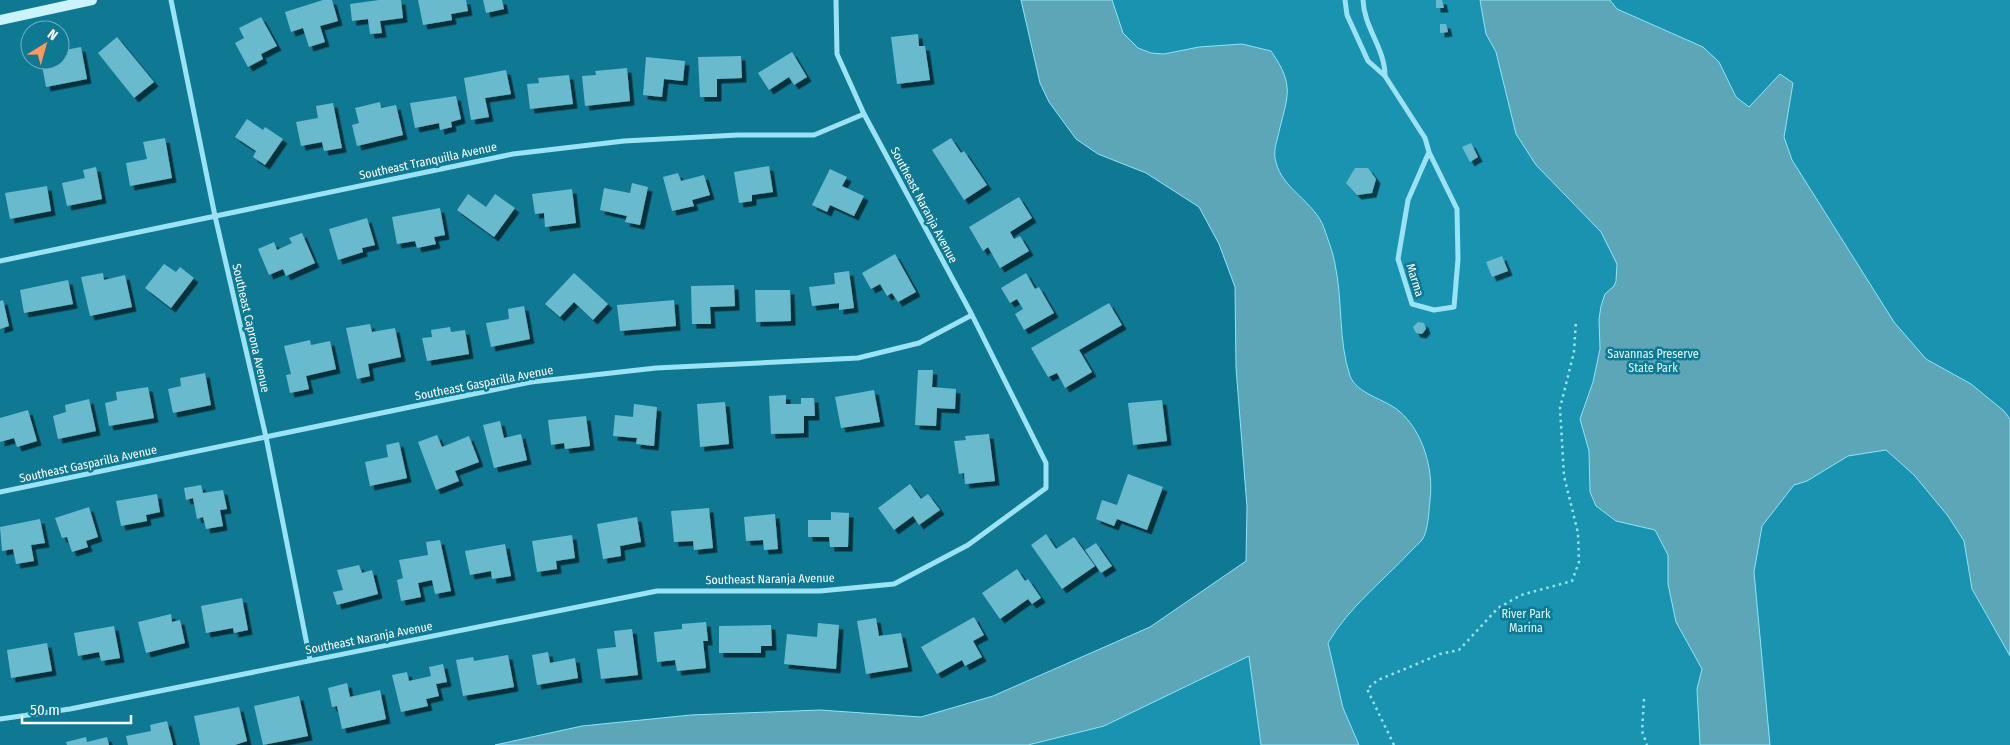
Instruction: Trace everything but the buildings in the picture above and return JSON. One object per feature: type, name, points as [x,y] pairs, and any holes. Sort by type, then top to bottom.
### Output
[{"type":"main road","points":[[0,20],[92,0]]},
{"type":"street","name":"Southeast Caprona Avenue","points":[[171,0],[215,216],[266,438],[310,660]]},
{"type":"street","name":"Southeast Naranja Avenue","points":[[0,719],[70,709],[657,591],[820,591],[894,584],[968,545],[1046,488],[1046,463],[972,316],[864,114],[837,54],[836,0]]},
{"type":"street","name":"Marma","points":[[1345,0],[1347,15],[1368,61],[1386,76],[1425,138],[1429,152],[1456,209],[1458,259],[1454,307],[1434,310],[1412,304],[1398,259],[1408,200],[1429,152]]},
{"type":"street","name":"Marma","points":[[1363,0],[1364,15],[1385,61],[1386,76]]},
{"type":"street","name":"Southeast Tranquilla Avenue","points":[[0,261],[513,154],[624,141],[738,135],[814,135],[864,114]]},
{"type":"street","name":"Southeast Gasparilla Avenue","points":[[0,492],[531,382],[656,368],[858,358],[919,343],[972,316]]},
{"type":"path","points":[[1394,745],[1367,689],[1378,680],[1431,658],[1460,650],[1498,608],[1521,595],[1572,581],[1579,562],[1578,533],[1564,476],[1560,408],[1574,352],[1576,320]]},
{"type":"path","points":[[1644,699],[1642,731],[1646,745]]},
{"type":"green space","name":"Savannas Preserve State Park","points":[[1064,0],[2010,0],[2010,745],[1026,745],[1312,572],[1287,268]]},
{"type":"shaded area","points":[[1021,0],[1112,0],[1123,33],[1138,48],[1151,53],[1164,54],[1199,47],[1242,44],[1271,51],[1284,74],[1287,92],[1275,159],[1279,172],[1291,188],[1320,219],[1329,242],[1337,278],[1342,334],[1350,376],[1365,392],[1399,411],[1415,429],[1425,452],[1430,476],[1431,488],[1428,521],[1422,540],[1356,606],[1328,643],[1343,708],[1359,745],[1261,745],[1249,656],[1104,726],[1028,745],[495,745],[582,726],[691,715],[820,710],[921,717],[993,696],[1150,627],[1246,561],[1247,507],[1236,368],[1235,287],[1219,244],[1199,207],[1146,173],[1098,154],[1076,139],[1049,102],[1040,83]]},
{"type":"shaded area","points":[[1480,0],[1610,0],[1617,9],[1703,47],[1719,62],[1736,97],[1749,107],[1780,74],[1793,83],[1784,137],[1792,160],[1894,322],[1926,359],[1971,384],[2004,411],[2010,419],[2010,656],[1972,589],[1964,541],[1948,516],[1914,475],[1886,450],[1848,456],[1807,481],[1794,485],[1762,526],[1754,572],[1770,745],[1700,745],[1697,689],[1702,669],[1676,622],[1668,584],[1668,555],[1655,530],[1616,521],[1596,506],[1590,492],[1589,451],[1580,419],[1593,382],[1600,349],[1599,319],[1601,306],[1605,294],[1614,286],[1616,281],[1617,264],[1601,232],[1536,165],[1516,134],[1496,52],[1486,34]]},
{"type":"park label","name":"River Park Marina","points":[[1526,621]]}]
